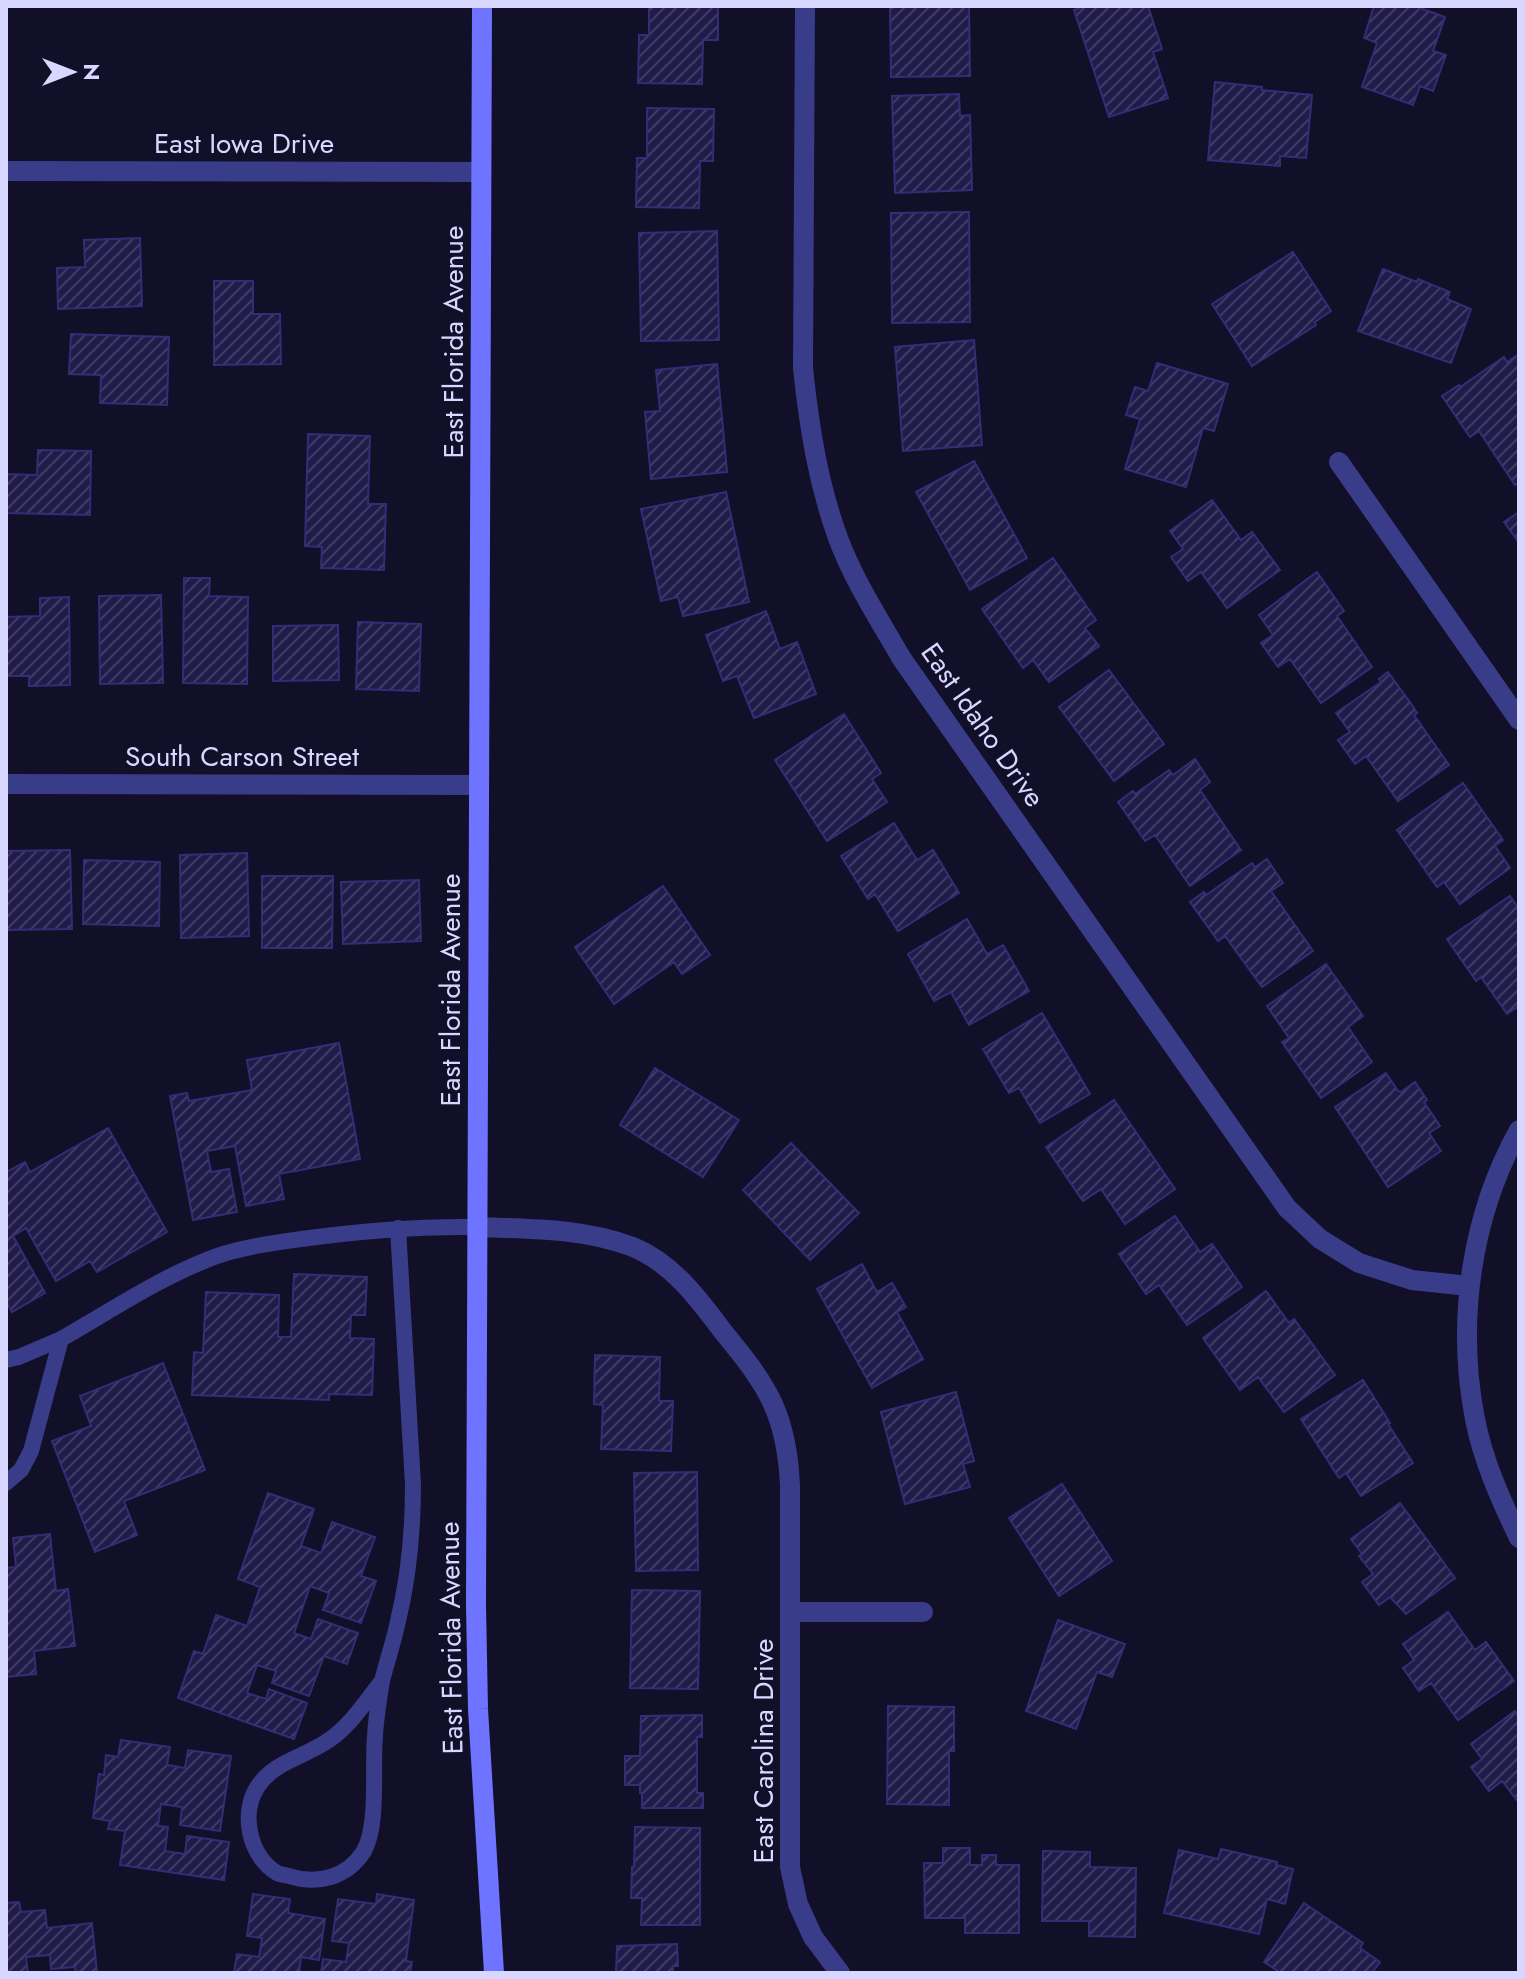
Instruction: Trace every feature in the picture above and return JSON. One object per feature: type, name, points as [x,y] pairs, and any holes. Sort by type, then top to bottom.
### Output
[{"type":"street","name":"East Florida Avenue","points":[[482,6],[478,1709],[494,1973]]},
{"type":"street","name":"East Idaho Drive","points":[[805,6],[804,382],[821,483],[838,539],[862,592],[909,669],[1287,1208],[1320,1239],[1359,1263],[1412,1280],[1469,1286]]},
{"type":"street","name":"East Iowa Drive","points":[[6,171],[481,172]]},
{"type":"street","points":[[1339,462],[1519,720]]},
{"type":"street","name":"South Carson Street","points":[[6,784],[478,785]]},
{"type":"street","points":[[1519,1130],[1506,1152],[1483,1215],[1469,1286],[1467,1354],[1475,1420],[1493,1484],[1519,1538]]},
{"type":"street","name":"East Carolina Drive","points":[[477,1227],[582,1233],[636,1248],[664,1264],[688,1286],[752,1368],[772,1403],[783,1431],[789,1460],[790,1867],[798,1904],[813,1937],[840,1973]]},
{"type":"street","name":"East Carolina Drive","points":[[790,1612],[923,1612]]},
{"type":"lane","points":[[6,1360],[61,1339],[180,1271],[220,1255],[329,1235],[433,1226],[477,1227]]},
{"type":"lane","points":[[382,1681],[351,1721],[318,1747],[273,1769],[257,1788],[248,1812],[250,1836],[259,1856],[277,1873],[305,1881],[329,1879],[348,1869],[364,1850],[372,1826],[375,1737],[382,1681],[399,1618],[413,1521],[398,1228]]},
{"type":"lane","points":[[6,1483],[21,1470],[31,1451],[61,1339]]},
{"type":"building","points":[[649,6],[718,6],[718,40],[703,40],[702,84],[638,83],[639,35],[649,35]]},
{"type":"building","points":[[890,6],[969,6],[970,76],[891,77]]},
{"type":"building","points":[[1087,6],[1148,6],[1162,49],[1153,52],[1168,98],[1109,117],[1074,10]]},
{"type":"building","points":[[1374,6],[1415,6],[1445,17],[1433,51],[1446,55],[1433,91],[1420,86],[1413,105],[1362,87],[1377,43],[1364,38]]},
{"type":"building","points":[[1215,82],[1312,95],[1306,158],[1280,156],[1280,166],[1208,160]]},
{"type":"building","points":[[959,94],[960,116],[970,115],[972,190],[895,193],[892,96]]},
{"type":"building","points":[[647,108],[714,109],[713,161],[700,161],[699,208],[636,207],[637,158],[647,158]]},
{"type":"building","points":[[969,212],[970,322],[892,323],[891,213]]},
{"type":"building","points":[[717,231],[719,340],[641,341],[639,233]]},
{"type":"building","points":[[140,238],[142,306],[58,309],[57,268],[85,267],[84,240]]},
{"type":"building","points":[[1293,252],[1331,311],[1315,322],[1316,325],[1252,366],[1212,304]]},
{"type":"building","points":[[1383,269],[1450,292],[1447,299],[1471,309],[1451,363],[1358,331]]},
{"type":"building","points":[[214,281],[253,281],[253,314],[280,314],[281,364],[214,365]]},
{"type":"building","points":[[71,334],[169,337],[167,405],[100,403],[101,375],[69,374]]},
{"type":"building","points":[[974,340],[982,445],[903,451],[895,347]]},
{"type":"building","points":[[1519,354],[1519,482],[1515,485],[1479,431],[1470,437],[1442,396],[1504,357],[1507,362]]},
{"type":"building","points":[[1157,363],[1228,384],[1214,431],[1203,428],[1186,487],[1125,469],[1140,419],[1126,415],[1135,387],[1148,391]]},
{"type":"building","points":[[717,364],[727,472],[651,479],[645,412],[660,411],[656,370]]},
{"type":"building","points":[[308,434],[370,436],[368,504],[386,504],[384,570],[321,568],[322,547],[305,546]]},
{"type":"building","points":[[38,450],[91,451],[90,515],[6,513],[6,474],[37,475]]},
{"type":"building","points":[[974,461],[1027,558],[970,590],[916,492]]},
{"type":"building","points":[[726,492],[749,602],[683,616],[678,597],[661,601],[641,509]]},
{"type":"building","points":[[1212,500],[1241,540],[1252,532],[1280,570],[1227,608],[1201,572],[1188,581],[1171,557],[1183,549],[1170,531]]},
{"type":"building","points":[[1519,512],[1519,543],[1504,522]]},
{"type":"building","points":[[1053,558],[1096,620],[1085,628],[1099,646],[1049,682],[1033,660],[1023,668],[982,609]]},
{"type":"building","points":[[1317,572],[1344,611],[1337,616],[1372,667],[1321,703],[1290,659],[1278,667],[1261,643],[1273,635],[1259,615]]},
{"type":"building","points":[[184,578],[210,578],[209,596],[248,597],[247,684],[183,683]]},
{"type":"building","points":[[161,595],[163,683],[100,684],[99,596]]},
{"type":"building","points":[[69,597],[70,685],[29,686],[29,676],[7,676],[6,617],[40,616],[40,598]]},
{"type":"building","points":[[766,611],[780,649],[797,642],[816,694],[754,718],[737,676],[723,681],[706,635]]},
{"type":"building","points":[[358,622],[421,624],[419,691],[356,689]]},
{"type":"building","points":[[338,625],[339,680],[273,681],[273,626]]},
{"type":"building","points":[[1109,670],[1164,744],[1114,781],[1059,707]]},
{"type":"building","points":[[1388,672],[1449,765],[1398,801],[1366,756],[1355,764],[1338,740],[1350,732],[1336,713],[1381,682],[1379,679]]},
{"type":"building","points":[[844,714],[881,773],[872,779],[887,802],[827,841],[775,760]]},
{"type":"building","points":[[1195,759],[1210,782],[1200,790],[1241,850],[1190,886],[1155,835],[1145,841],[1118,802],[1169,770],[1173,775]]},
{"type":"building","points":[[1463,783],[1503,840],[1495,846],[1510,868],[1460,904],[1444,882],[1437,887],[1397,830]]},
{"type":"building","points":[[894,823],[917,860],[933,850],[959,893],[898,931],[875,894],[868,899],[841,856]]},
{"type":"building","points":[[70,850],[72,929],[6,930],[6,851]]},
{"type":"building","points":[[247,853],[249,936],[181,938],[180,855]]},
{"type":"building","points":[[1267,859],[1283,883],[1271,891],[1313,951],[1262,987],[1225,936],[1218,941],[1190,902],[1204,892],[1206,895],[1252,863],[1255,867]]},
{"type":"building","points":[[84,860],[160,862],[159,926],[83,924]]},
{"type":"building","points":[[262,876],[333,876],[332,948],[262,948]]},
{"type":"building","points":[[419,880],[421,941],[343,944],[341,882]]},
{"type":"building","points":[[663,886],[710,955],[682,974],[674,962],[614,1004],[575,947]]},
{"type":"building","points":[[1510,896],[1519,909],[1519,1006],[1507,1014],[1481,977],[1476,981],[1447,939]]},
{"type":"building","points":[[967,919],[987,954],[1003,945],[1029,991],[969,1025],[951,992],[934,1001],[908,954]]},
{"type":"building","points":[[1326,964],[1363,1016],[1348,1027],[1372,1062],[1321,1098],[1282,1042],[1289,1038],[1267,1006]]},
{"type":"building","points":[[1042,1013],[1090,1094],[1040,1123],[1019,1088],[1009,1093],[983,1049]]},
{"type":"building","points":[[339,1043],[360,1159],[279,1174],[284,1199],[246,1206],[235,1146],[207,1151],[211,1172],[229,1169],[237,1212],[193,1220],[170,1096],[187,1093],[189,1101],[252,1090],[247,1060]]},
{"type":"building","points":[[655,1068],[739,1120],[703,1177],[620,1125]]},
{"type":"building","points":[[1386,1073],[1401,1092],[1415,1082],[1440,1126],[1429,1133],[1441,1151],[1388,1187],[1335,1107]]},
{"type":"building","points":[[1114,1100],[1175,1189],[1125,1224],[1101,1189],[1083,1201],[1046,1147]]},
{"type":"building","points":[[108,1128],[167,1232],[97,1272],[90,1261],[56,1281],[26,1228],[13,1236],[45,1293],[12,1312],[6,1301],[6,1172],[25,1162],[30,1172]]},
{"type":"building","points":[[791,1143],[859,1213],[810,1260],[743,1190]]},
{"type":"building","points":[[1175,1216],[1200,1252],[1212,1244],[1242,1287],[1187,1325],[1159,1285],[1146,1294],[1119,1254]]},
{"type":"building","points":[[862,1264],[877,1292],[892,1283],[906,1307],[897,1312],[923,1359],[872,1388],[817,1289]]},
{"type":"building","points":[[294,1274],[367,1277],[365,1315],[351,1315],[350,1338],[374,1339],[372,1395],[329,1394],[329,1400],[192,1395],[194,1352],[203,1353],[206,1292],[279,1295],[278,1337],[291,1337]]},
{"type":"building","points":[[1266,1291],[1289,1323],[1294,1319],[1335,1375],[1284,1412],[1258,1377],[1240,1390],[1203,1338]]},
{"type":"building","points":[[595,1355],[660,1357],[659,1401],[673,1401],[671,1451],[601,1449],[603,1405],[594,1404]]},
{"type":"building","points":[[163,1363],[205,1470],[124,1501],[137,1535],[95,1552],[52,1441],[91,1426],[80,1396]]},
{"type":"building","points":[[1363,1380],[1413,1463],[1361,1496],[1346,1473],[1339,1478],[1301,1419]]},
{"type":"building","points":[[956,1392],[974,1461],[963,1464],[970,1487],[905,1504],[881,1412]]},
{"type":"building","points":[[697,1472],[698,1570],[636,1571],[634,1473]]},
{"type":"building","points":[[1062,1484],[1112,1561],[1059,1596],[1009,1518]]},
{"type":"building","points":[[268,1493],[314,1509],[301,1546],[321,1553],[332,1522],[375,1537],[361,1576],[376,1581],[361,1623],[323,1610],[329,1593],[310,1586],[294,1633],[311,1639],[318,1619],[358,1633],[347,1664],[324,1656],[309,1696],[272,1683],[276,1671],[257,1665],[247,1693],[266,1699],[269,1689],[307,1703],[294,1739],[178,1698],[194,1651],[203,1654],[216,1615],[247,1626],[260,1587],[238,1579]]},
{"type":"building","points":[[1400,1503],[1455,1578],[1406,1614],[1390,1597],[1379,1605],[1362,1582],[1373,1574],[1351,1539]]},
{"type":"building","points":[[50,1534],[56,1591],[68,1589],[75,1646],[34,1651],[36,1674],[6,1677],[6,1568],[16,1567],[13,1538]]},
{"type":"building","points":[[632,1590],[700,1591],[698,1689],[630,1688]]},
{"type":"building","points":[[1448,1612],[1475,1650],[1486,1642],[1514,1681],[1458,1720],[1431,1683],[1419,1691],[1403,1668],[1414,1660],[1403,1644]]},
{"type":"building","points":[[1058,1620],[1125,1644],[1112,1677],[1097,1672],[1076,1729],[1026,1711]]},
{"type":"building","points":[[888,1706],[954,1707],[954,1751],[949,1751],[949,1805],[887,1804]]},
{"type":"building","points":[[1515,1711],[1519,1717],[1519,1803],[1502,1781],[1489,1791],[1471,1767],[1482,1759],[1471,1744]]},
{"type":"building","points":[[702,1715],[702,1737],[697,1737],[697,1793],[703,1793],[703,1808],[642,1808],[640,1785],[625,1785],[625,1756],[640,1756],[641,1716]]},
{"type":"building","points":[[121,1740],[170,1747],[167,1765],[185,1768],[188,1750],[231,1756],[220,1831],[180,1825],[182,1807],[161,1804],[158,1826],[168,1827],[165,1851],[185,1854],[187,1836],[229,1842],[224,1880],[120,1865],[125,1831],[108,1829],[110,1821],[93,1818],[99,1774],[104,1775],[106,1755],[118,1757]]},
{"type":"building","points":[[635,1827],[700,1828],[700,1925],[641,1925],[642,1898],[631,1898]]},
{"type":"building","points":[[943,1848],[970,1848],[970,1865],[982,1865],[982,1855],[996,1855],[996,1865],[1019,1865],[1019,1933],[965,1933],[965,1918],[925,1918],[924,1863],[943,1863]]},
{"type":"building","points":[[1221,1849],[1277,1862],[1276,1865],[1293,1869],[1285,1904],[1267,1899],[1259,1934],[1164,1913],[1179,1850],[1218,1859]]},
{"type":"building","points":[[1043,1851],[1090,1852],[1090,1867],[1136,1868],[1135,1937],[1089,1936],[1089,1921],[1042,1921]]},
{"type":"building","points":[[253,1894],[290,1899],[288,1913],[325,1919],[319,1960],[301,1957],[299,1973],[234,1973],[237,1954],[259,1957],[262,1938],[247,1936]]},
{"type":"building","points":[[377,1894],[414,1900],[406,1961],[412,1962],[410,1973],[321,1973],[323,1959],[346,1962],[349,1943],[332,1941],[338,1899],[376,1904]]},
{"type":"building","points":[[19,1902],[21,1912],[45,1910],[47,1928],[92,1923],[97,1973],[76,1973],[75,1967],[51,1969],[50,1955],[26,1957],[28,1973],[6,1973],[6,1903]]},
{"type":"building","points":[[1304,1903],[1363,1943],[1360,1948],[1380,1962],[1372,1973],[1281,1973],[1264,1962]]},
{"type":"building","points":[[677,1944],[678,1966],[673,1966],[673,1973],[616,1973],[617,1946]]}]
